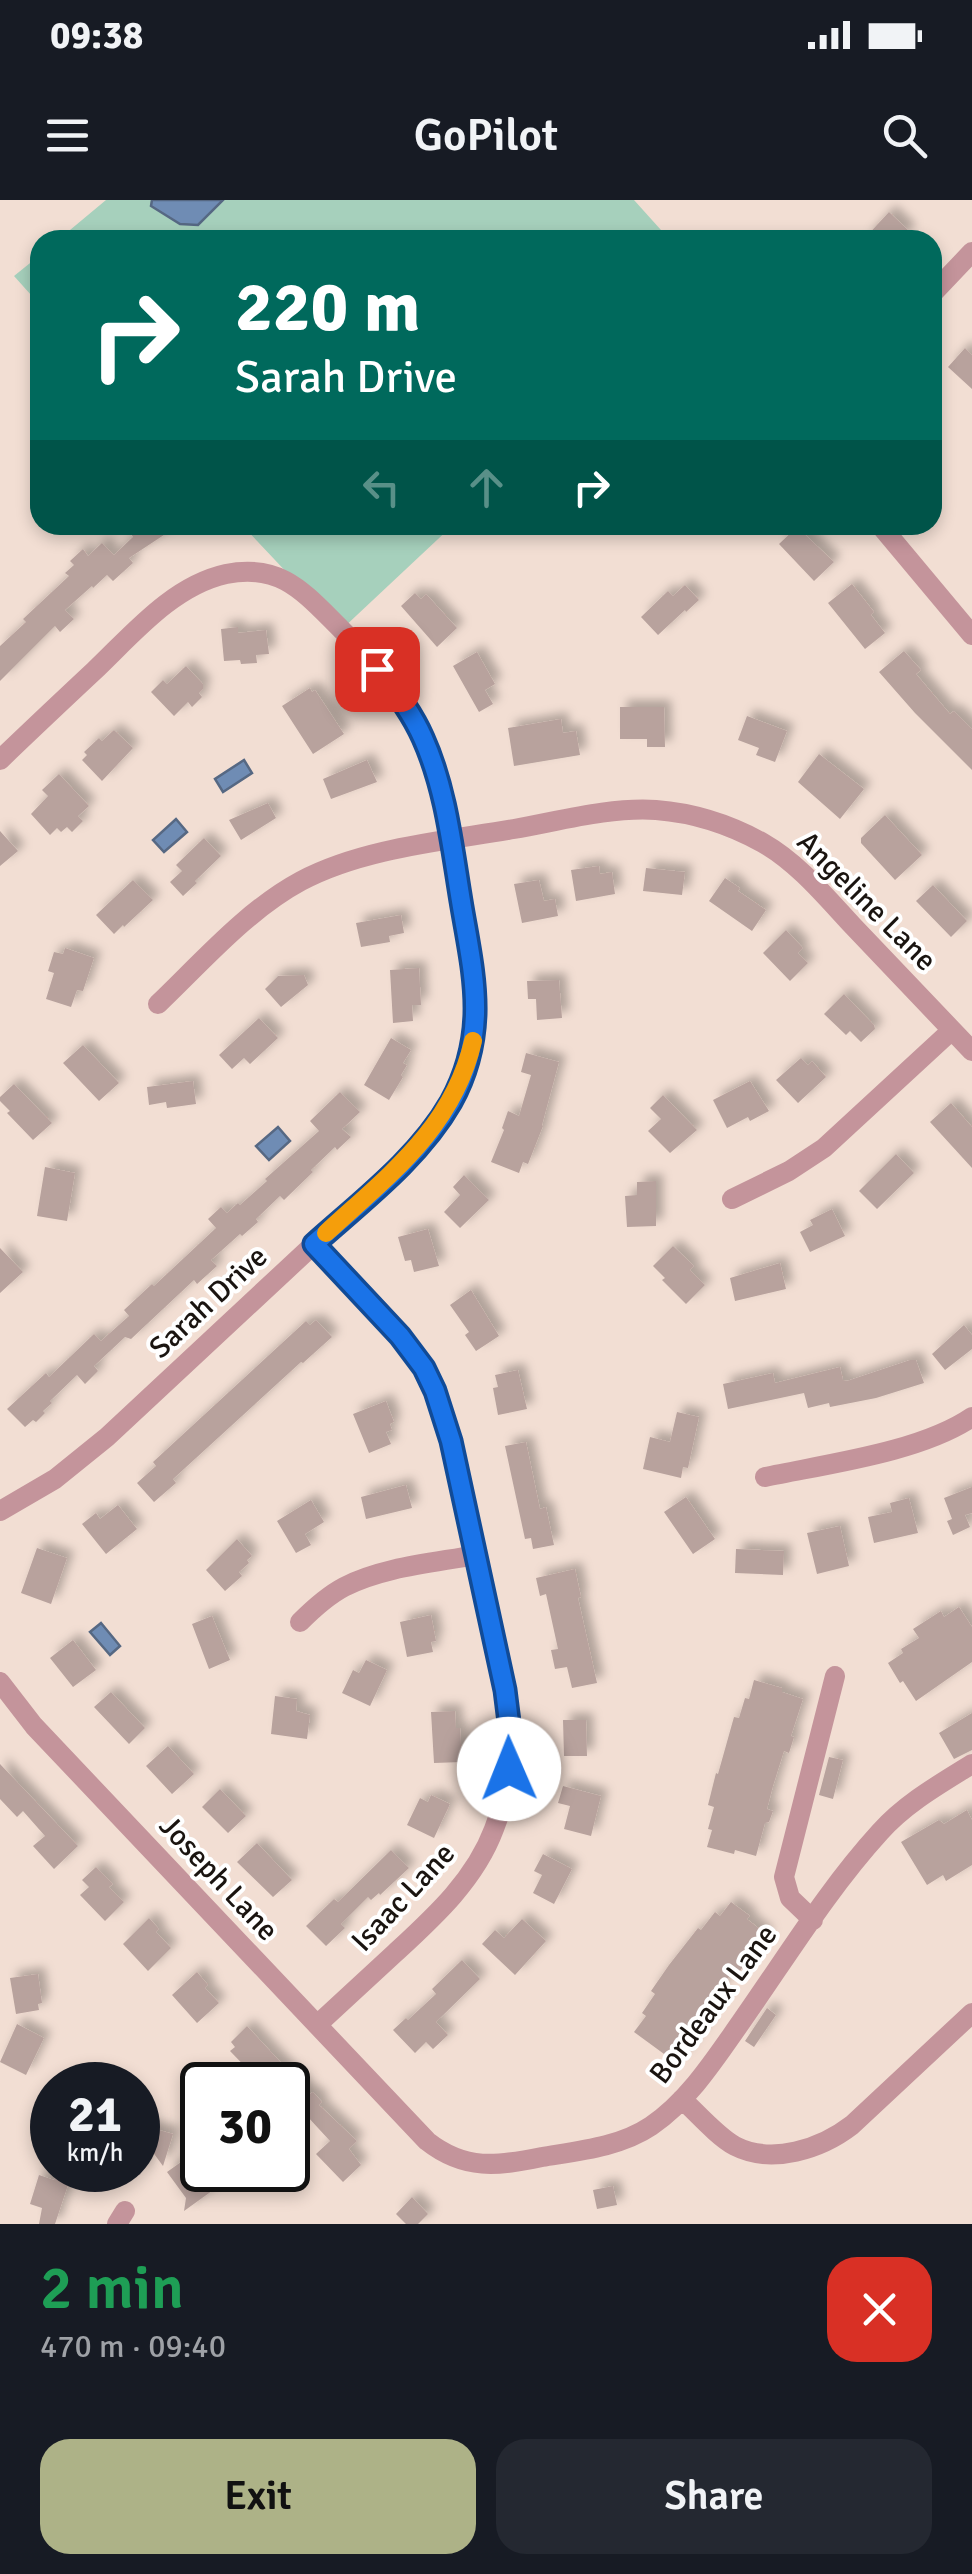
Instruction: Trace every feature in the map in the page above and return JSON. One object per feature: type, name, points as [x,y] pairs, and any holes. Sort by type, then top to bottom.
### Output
[{"type":"street","points":[[942,284],[972,252]]},
{"type":"street","points":[[888,535],[972,635]]},
{"type":"street","name":"Sarah Drive","points":[[0,760],[154,614],[186,590],[236,572],[275,576],[300,588],[390,684],[424,741],[438,778],[451,840],[474,989],[472,1042],[466,1067],[451,1102],[428,1134],[107,1436],[55,1479],[0,1511]]},
{"type":"street","name":"Angeline Lane","points":[[158,1004],[265,906],[322,871],[373,855],[597,814],[678,812],[730,826],[765,844],[807,878],[972,1051]]},
{"type":"street","points":[[732,1199],[789,1171],[824,1148],[952,1030]]},
{"type":"street","name":"Isaac Lane","points":[[314,1244],[400,1336],[424,1368],[435,1391],[451,1441],[505,1690],[510,1730],[505,1794],[494,1832],[476,1866],[434,1917],[316,2025]]},
{"type":"street","points":[[765,1477],[914,1443],[972,1417]]},
{"type":"street","points":[[300,1622],[320,1602],[344,1587],[370,1577],[476,1554]]},
{"type":"street","points":[[813,1920],[790,1898],[784,1877],[835,1676]]},
{"type":"street","name":"Joseph Lane","points":[[0,1682],[34,1726],[398,2111]]},
{"type":"street","name":"Bordeaux Lane","points":[[398,2111],[438,2149],[461,2160],[486,2165],[617,2141],[653,2125],[708,2069],[846,1872],[890,1822],[972,1764]]},
{"type":"street","points":[[682,2099],[733,2145],[766,2156],[810,2148],[852,2125],[972,2013]]},
{"type":"green space","points":[[106,200],[634,200],[661,230],[70,230]]},
{"type":"green space","points":[[30,263],[30,294],[14,276]]},
{"type":"green space","points":[[251,535],[442,535],[341,630]]},
{"type":"water","points":[[152,200],[223,200],[198,225],[180,224],[151,206]]},
{"type":"water","points":[[244,760],[252,773],[223,792],[215,779]]},
{"type":"water","points":[[176,819],[187,832],[164,852],[153,840]]},
{"type":"water","points":[[278,1127],[290,1141],[269,1160],[256,1146]]},
{"type":"water","points":[[101,1623],[120,1646],[110,1655],[90,1632]]},
{"type":"building","points":[[889,212],[908,230],[872,230]]},
{"type":"building","points":[[965,348],[972,355],[972,389],[948,367]]},
{"type":"building","points":[[164,535],[129,558],[133,563],[113,581],[107,575],[65,610],[74,619],[60,632],[55,626],[0,681],[0,646],[69,576],[65,573],[74,565],[70,561],[83,549],[88,556],[102,543],[114,555],[133,537]]},
{"type":"building","points":[[789,535],[805,535],[834,562],[814,581],[779,544]]},
{"type":"building","points":[[852,584],[885,633],[865,649],[828,603]]},
{"type":"building","points":[[685,585],[699,600],[658,635],[641,617],[668,591],[673,596]]},
{"type":"building","points":[[415,593],[421,599],[426,594],[457,628],[437,647],[401,606]]},
{"type":"building","points":[[238,627],[238,633],[266,630],[269,654],[256,655],[257,663],[224,661],[221,629]]},
{"type":"building","points":[[904,651],[921,670],[916,674],[950,714],[954,711],[972,729],[972,770],[879,672]]},
{"type":"building","points":[[477,652],[495,684],[485,690],[493,704],[479,712],[453,666]]},
{"type":"building","points":[[186,666],[203,684],[199,693],[202,697],[192,707],[188,702],[174,716],[151,692],[163,680],[167,684]]},
{"type":"building","points":[[310,688],[344,734],[313,754],[282,706]]},
{"type":"building","points":[[620,707],[664,707],[665,747],[647,747],[647,739],[620,739]]},
{"type":"building","points":[[747,716],[787,731],[775,762],[756,755],[759,748],[738,740]]},
{"type":"building","points":[[561,719],[563,733],[576,731],[580,755],[514,766],[508,728]]},
{"type":"building","points":[[114,730],[133,748],[102,781],[82,760],[87,755],[84,752]]},
{"type":"building","points":[[819,754],[864,789],[840,819],[798,782]]},
{"type":"building","points":[[367,760],[377,782],[331,799],[323,779]]},
{"type":"building","points":[[59,774],[89,806],[78,816],[83,821],[72,832],[67,827],[61,832],[57,828],[50,835],[31,814],[48,796],[42,790]]},
{"type":"building","points":[[268,803],[276,818],[241,840],[229,820]]},
{"type":"building","points":[[885,815],[922,855],[895,880],[861,843],[861,838]]},
{"type":"building","points":[[0,831],[18,851],[0,866]]},
{"type":"building","points":[[204,838],[221,856],[183,896],[170,882],[182,871],[176,865]]},
{"type":"building","points":[[599,866],[600,874],[612,872],[615,894],[576,901],[571,870]]},
{"type":"building","points":[[646,868],[685,872],[682,895],[643,891]]},
{"type":"building","points":[[725,878],[766,910],[752,931],[709,901]]},
{"type":"building","points":[[133,880],[153,900],[114,934],[96,915]]},
{"type":"building","points":[[539,880],[544,901],[555,899],[558,916],[522,923],[514,884]]},
{"type":"building","points":[[933,885],[967,921],[951,937],[916,901]]},
{"type":"building","points":[[401,915],[404,933],[389,936],[390,942],[361,947],[356,923]]},
{"type":"building","points":[[786,930],[803,948],[798,953],[808,963],[790,981],[763,953]]},
{"type":"building","points":[[65,948],[94,958],[83,991],[77,990],[71,1007],[46,999],[54,973],[48,971],[54,952],[63,954]]},
{"type":"building","points":[[419,968],[421,1005],[412,1005],[413,1021],[393,1023],[390,970]]},
{"type":"building","points":[[304,975],[308,985],[281,1007],[265,989],[278,976]]},
{"type":"building","points":[[559,980],[562,1018],[537,1020],[536,999],[528,999],[527,981]]},
{"type":"building","points":[[844,994],[874,1025],[875,1029],[861,1042],[850,1031],[846,1035],[824,1014]]},
{"type":"building","points":[[259,1018],[278,1038],[250,1064],[244,1058],[232,1069],[219,1055]]},
{"type":"building","points":[[391,1038],[411,1050],[403,1063],[407,1065],[403,1077],[389,1100],[364,1085]]},
{"type":"building","points":[[83,1045],[119,1083],[99,1101],[63,1063]]},
{"type":"building","points":[[526,1053],[559,1062],[543,1126],[528,1164],[523,1162],[519,1173],[491,1162],[508,1111],[519,1116],[531,1075],[521,1072]]},
{"type":"building","points":[[801,1058],[808,1065],[812,1061],[826,1077],[798,1103],[776,1080]]},
{"type":"building","points":[[193,1081],[196,1104],[167,1108],[166,1102],[149,1105],[147,1087]]},
{"type":"building","points":[[750,1081],[769,1111],[727,1128],[713,1100]]},
{"type":"building","points":[[14,1084],[52,1123],[33,1140],[0,1101]]},
{"type":"building","points":[[340,1092],[360,1112],[342,1129],[351,1137],[337,1150],[335,1147],[284,1200],[280,1196],[256,1219],[258,1222],[211,1260],[217,1266],[197,1284],[194,1280],[131,1339],[125,1337],[94,1366],[98,1371],[85,1384],[77,1375],[50,1401],[36,1422],[33,1420],[25,1427],[7,1409],[46,1373],[49,1377],[94,1334],[101,1341],[129,1316],[124,1310],[216,1228],[208,1219],[221,1207],[227,1213],[240,1205],[319,1131],[310,1121]]},
{"type":"building","points":[[663,1095],[697,1130],[670,1153],[648,1131],[661,1119],[650,1108]]},
{"type":"building","points":[[951,1103],[972,1127],[972,1168],[930,1122]]},
{"type":"building","points":[[896,1154],[914,1173],[877,1209],[859,1191]]},
{"type":"building","points":[[45,1167],[75,1173],[67,1221],[37,1216]]},
{"type":"building","points":[[464,1175],[489,1200],[460,1228],[444,1212],[460,1195],[453,1187]]},
{"type":"building","points":[[656,1181],[656,1226],[627,1227],[625,1196],[637,1195],[637,1182]]},
{"type":"building","points":[[832,1209],[845,1236],[810,1252],[800,1232],[813,1225],[810,1220]]},
{"type":"building","points":[[428,1229],[439,1266],[414,1272],[411,1260],[405,1261],[398,1237]]},
{"type":"building","points":[[673,1246],[694,1266],[690,1270],[705,1285],[686,1304],[653,1266]]},
{"type":"building","points":[[0,1248],[23,1272],[0,1293]]},
{"type":"building","points":[[780,1263],[786,1289],[735,1301],[730,1278]]},
{"type":"building","points":[[471,1290],[499,1336],[476,1351],[465,1335],[469,1332],[450,1305]]},
{"type":"building","points":[[316,1320],[332,1337],[173,1479],[176,1483],[154,1502],[137,1483],[156,1466],[153,1462],[306,1321],[310,1325]]},
{"type":"building","points":[[964,1325],[972,1335],[972,1349],[945,1370],[932,1354]]},
{"type":"building","points":[[916,1360],[924,1383],[830,1407],[829,1403],[808,1408],[804,1393],[728,1409],[723,1384],[773,1373],[775,1383],[840,1367],[843,1380],[847,1381]]},
{"type":"building","points":[[518,1370],[527,1409],[498,1415],[495,1375]]},
{"type":"building","points":[[386,1401],[394,1422],[390,1424],[392,1430],[386,1432],[391,1444],[369,1453],[353,1414]]},
{"type":"building","points":[[677,1412],[699,1417],[688,1468],[683,1467],[681,1478],[643,1469],[650,1437],[670,1442]]},
{"type":"building","points":[[526,1442],[540,1509],[546,1507],[554,1545],[533,1549],[531,1538],[525,1539],[505,1446]]},
{"type":"building","points":[[406,1485],[412,1508],[366,1519],[361,1497]]},
{"type":"building","points":[[972,1487],[972,1513],[965,1515],[970,1527],[953,1535],[944,1498]]},
{"type":"building","points":[[686,1497],[715,1539],[693,1554],[664,1512]]},
{"type":"building","points":[[909,1498],[918,1533],[874,1543],[868,1517],[892,1512],[890,1503]]},
{"type":"building","points":[[311,1500],[324,1522],[305,1534],[311,1545],[296,1553],[277,1521]]},
{"type":"building","points":[[118,1505],[137,1529],[106,1554],[82,1524],[96,1513],[100,1519]]},
{"type":"building","points":[[840,1526],[849,1566],[817,1574],[807,1533]]},
{"type":"building","points":[[237,1539],[252,1556],[239,1572],[242,1576],[225,1591],[206,1570]]},
{"type":"building","points":[[37,1548],[67,1558],[51,1604],[21,1593]]},
{"type":"building","points":[[736,1549],[784,1551],[783,1575],[735,1573]]},
{"type":"building","points":[[575,1569],[597,1683],[572,1688],[567,1667],[555,1669],[551,1650],[558,1649],[546,1594],[540,1596],[536,1578]]},
{"type":"building","points":[[959,1607],[972,1627],[972,1662],[916,1701],[888,1663],[919,1638],[913,1629],[941,1611],[944,1617]]},
{"type":"building","points":[[431,1615],[436,1641],[431,1642],[433,1652],[407,1657],[400,1622]]},
{"type":"building","points":[[212,1616],[230,1660],[209,1669],[192,1624]]},
{"type":"building","points":[[73,1640],[96,1670],[73,1687],[50,1658]]},
{"type":"building","points":[[366,1660],[387,1670],[370,1706],[342,1693],[353,1670],[359,1673]]},
{"type":"building","points":[[754,1680],[803,1699],[789,1753],[784,1751],[773,1786],[767,1809],[773,1811],[765,1823],[756,1856],[707,1847],[714,1807],[708,1805],[716,1773],[734,1717],[739,1718]]},
{"type":"building","points":[[111,1692],[145,1728],[129,1744],[94,1707]]},
{"type":"building","points":[[275,1696],[297,1699],[296,1711],[310,1715],[307,1739],[271,1734]]},
{"type":"building","points":[[455,1711],[462,1762],[434,1763],[431,1712]]},
{"type":"building","points":[[972,1713],[972,1750],[954,1759],[939,1733]]},
{"type":"building","points":[[563,1720],[586,1720],[587,1756],[564,1756]]},
{"type":"building","points":[[168,1746],[194,1774],[172,1794],[146,1766]]},
{"type":"building","points":[[829,1757],[843,1760],[833,1799],[819,1795]]},
{"type":"building","points":[[0,1764],[78,1846],[54,1869],[33,1846],[45,1836],[23,1811],[17,1817],[0,1799]]},
{"type":"building","points":[[563,1786],[601,1796],[591,1836],[564,1829],[570,1806],[558,1803]]},
{"type":"building","points":[[220,1789],[246,1816],[228,1833],[202,1807]]},
{"type":"building","points":[[431,1795],[450,1804],[434,1838],[407,1825],[420,1798],[428,1802]]},
{"type":"building","points":[[967,1810],[972,1820],[972,1865],[946,1881],[943,1875],[927,1885],[901,1842],[939,1820],[944,1824]]},
{"type":"building","points":[[257,1843],[292,1880],[273,1897],[237,1862]]},
{"type":"building","points":[[391,1850],[409,1868],[380,1895],[371,1900],[368,1897],[326,1946],[306,1926],[334,1899],[338,1902]]},
{"type":"building","points":[[543,1854],[572,1869],[554,1904],[533,1893],[542,1875],[534,1871]]},
{"type":"building","points":[[96,1867],[124,1902],[105,1921],[80,1895],[89,1887],[82,1880]]},
{"type":"building","points":[[731,1902],[767,1935],[712,1999],[701,2018],[707,2022],[675,2062],[634,2032],[646,2016],[642,2013],[655,1994],[651,1991],[669,1965],[698,1928],[701,1930],[715,1912],[720,1916]]},
{"type":"building","points":[[149,1918],[171,1948],[148,1971],[123,1944]]},
{"type":"building","points":[[522,1919],[546,1941],[515,1975],[482,1944],[495,1930],[504,1938]]},
{"type":"building","points":[[462,1960],[480,1979],[436,2022],[448,2035],[433,2049],[426,2042],[415,2053],[393,2030],[436,1994],[432,1989]]},
{"type":"building","points":[[197,1972],[219,2003],[197,2023],[172,1995]]},
{"type":"building","points":[[38,1974],[42,2003],[38,2004],[39,2010],[16,2014],[10,1978]]},
{"type":"building","points":[[767,2008],[776,2015],[754,2047],[745,2041]]},
{"type":"building","points":[[17,2024],[44,2038],[26,2075],[0,2062]]},
{"type":"building","points":[[247,2026],[280,2062],[241,2062],[230,2051],[235,2047],[231,2042]]},
{"type":"building","points":[[313,2092],[322,2102],[319,2105],[357,2141],[349,2149],[361,2165],[343,2182],[316,2154],[330,2141],[310,2119]]},
{"type":"building","points":[[160,2130],[173,2134],[163,2166],[160,2162]]},
{"type":"building","points":[[180,2163],[180,2190],[167,2172]]},
{"type":"building","points":[[613,2186],[617,2205],[597,2209],[593,2190]]},
{"type":"building","points":[[34,2192],[66,2192],[55,2224],[39,2224],[42,2208],[30,2204]]},
{"type":"building","points":[[182,2192],[210,2192],[184,2211],[186,2198]]},
{"type":"building","points":[[412,2197],[428,2214],[418,2224],[406,2224],[396,2214]]},
{"type":"slow traffic","points":[[326,1233],[428,1134],[451,1102],[473,1041]]},
{"type":"route","points":[[377,669],[412,717],[438,778],[471,962],[475,1015],[466,1067],[451,1102],[400,1164],[314,1244],[400,1336],[424,1368],[435,1391],[451,1441],[505,1690],[509,1769]]}]
